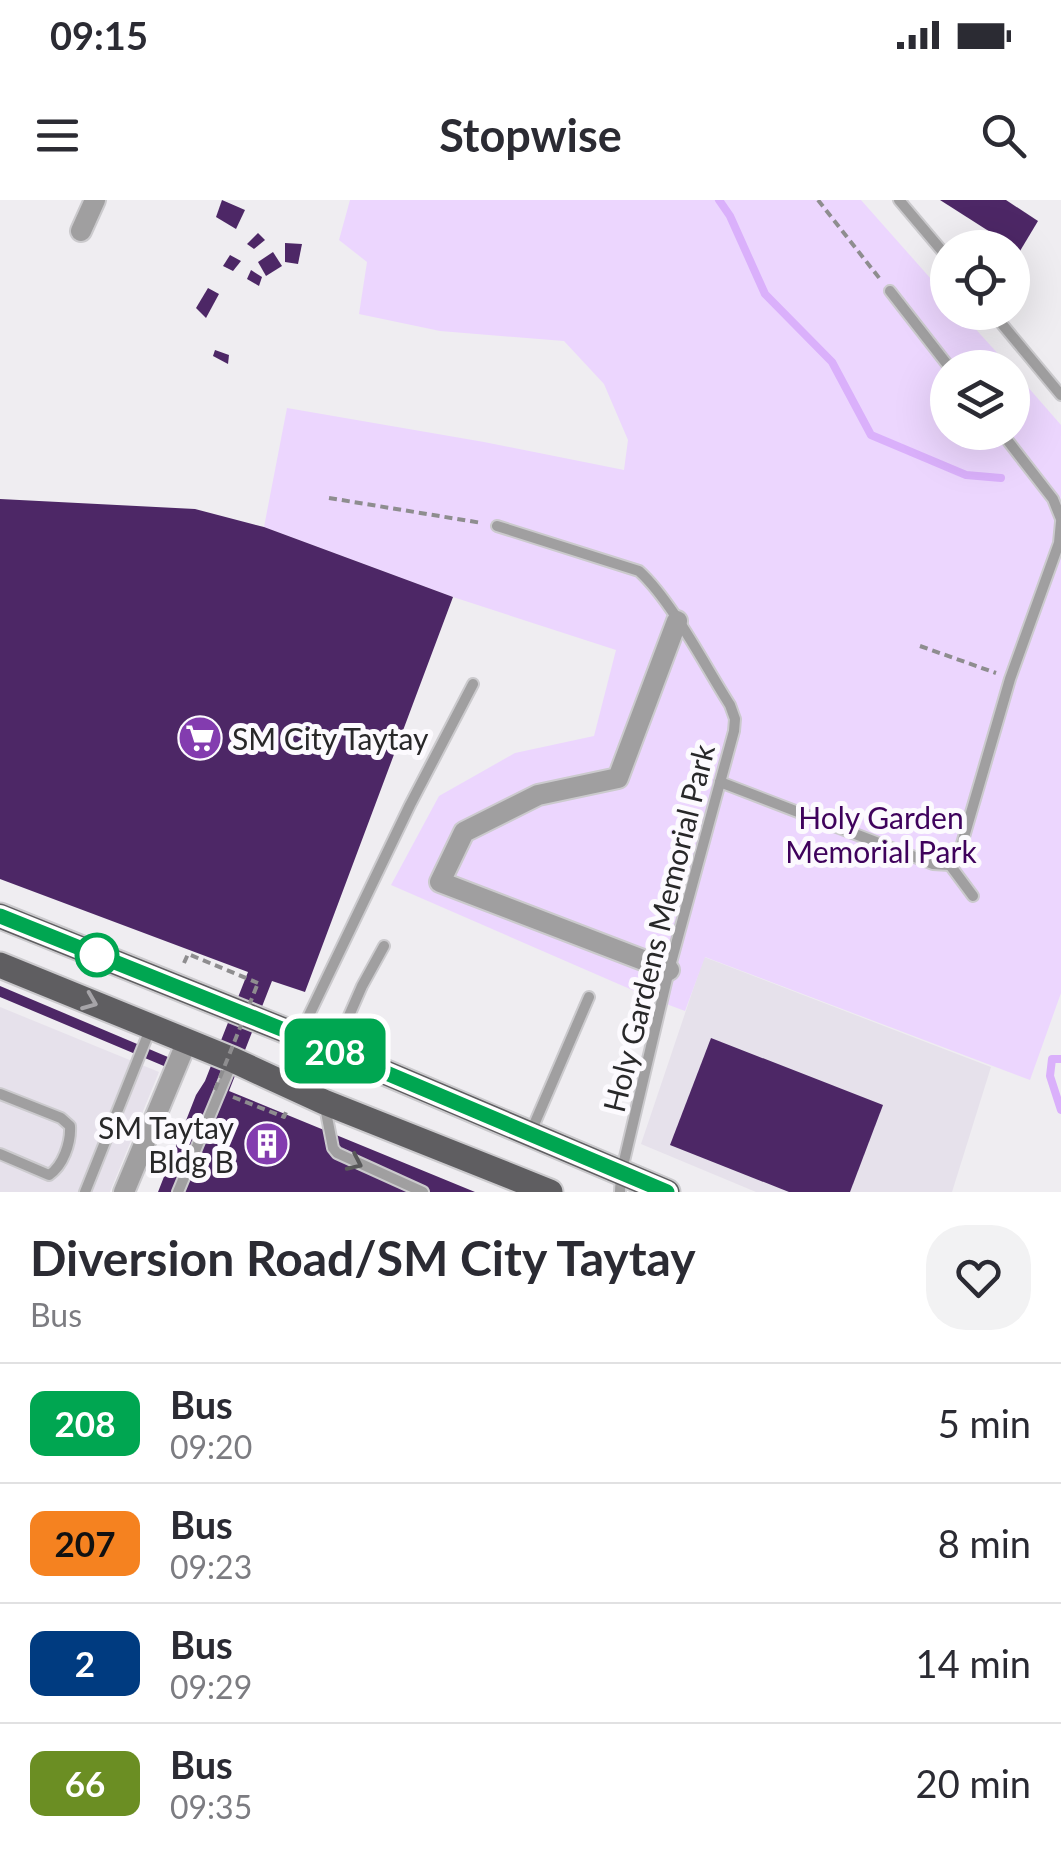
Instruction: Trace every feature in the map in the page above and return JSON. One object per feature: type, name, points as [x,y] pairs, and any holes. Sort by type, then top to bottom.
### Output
[{"type":"main road","points":[[0,916],[299,1036],[529,1135],[627,1184],[667,1192]]},
{"type":"main road","points":[[0,966],[232,1060],[528,1189]]},
{"type":"street","points":[[80,232],[96,200]]},
{"type":"street","points":[[669,970],[440,882],[464,832],[538,794],[618,778],[678,621]]},
{"type":"street","points":[[124,1192],[187,1041]]},
{"type":"lane","points":[[900,200],[930,236]]},
{"type":"lane","points":[[890,291],[936,350]]},
{"type":"lane","points":[[1007,330],[1061,396]]},
{"type":"lane","points":[[720,782],[932,864],[950,864],[959,854],[1010,678],[1058,543],[1061,521],[1053,499],[1015,450]]},
{"type":"lane","name":"Holy Gardens Memorial Park","points":[[498,526],[640,571],[678,621],[735,719],[669,970],[627,1184]]},
{"type":"lane","points":[[299,1036],[410,805],[474,684]]},
{"type":"lane","points":[[950,864],[973,896]]},
{"type":"lane","points":[[333,1051],[384,946]]},
{"type":"lane","points":[[529,1135],[589,997]]},
{"type":"lane","points":[[85,1192],[151,1027]]},
{"type":"lane","points":[[178,1192],[232,1060]]},
{"type":"lane","points":[[0,1094],[61,1118],[70,1126],[70,1136],[58,1169],[49,1175],[0,1154]]},
{"type":"lane","points":[[324,1102],[337,1154],[424,1192]]},
{"type":"path","points":[[818,200],[890,291]]},
{"type":"path","points":[[328,498],[498,526]]},
{"type":"path","points":[[920,646],[1010,678]]},
{"type":"path","points":[[188,954],[258,982],[215,1090]]},
{"type":"path","points":[[232,1097],[284,1117]]},
{"type":"shaded area","points":[[704,957],[991,1067],[952,1192],[756,1192],[641,1144]]},
{"type":"shaded area","points":[[0,1007],[159,1072],[110,1192],[0,1192]]},
{"type":"green space","name":"Holy Garden Memorial Park","points":[[350,200],[861,200],[930,278],[930,330],[976,330],[995,350],[930,350],[930,450],[1030,450],[1030,389],[1061,425],[1061,993],[1030,1080],[705,957],[685,1011],[391,885],[439,796],[515,753],[594,736],[616,650],[453,597],[264,527],[287,408],[624,470],[628,440],[604,384],[564,341],[440,331],[359,314],[367,262],[339,240]]},
{"type":"building","points":[[222,200],[245,210],[236,229],[216,217]]},
{"type":"building","points":[[940,200],[1006,200],[1038,221],[1030,234],[1030,230],[987,230]]},
{"type":"building","points":[[258,233],[265,240],[254,249],[247,244]]},
{"type":"building","points":[[285,243],[302,244],[298,264],[285,262]]},
{"type":"building","points":[[273,252],[282,266],[266,276],[258,262]]},
{"type":"building","points":[[230,255],[241,261],[233,271],[223,266]]},
{"type":"building","points":[[251,270],[262,277],[259,286],[247,279]]},
{"type":"building","points":[[208,288],[219,294],[206,318],[196,308]]},
{"type":"building","points":[[215,350],[229,355],[228,364],[213,356]]},
{"type":"building","name":"SM City Taytay","points":[[0,499],[195,509],[264,527],[453,597],[305,992],[272,981],[229,1091],[475,1192],[158,1192],[248,972],[0,879]]},
{"type":"building","points":[[0,986],[175,1060],[171,1069],[0,997]]},
{"type":"building","points":[[711,1038],[883,1105],[850,1192],[789,1192],[670,1145]]},
{"type":"waterway","points":[[719,200],[765,294],[832,362],[871,435],[966,475],[1001,478]]},
{"type":"waterway","points":[[1061,1059],[1052,1059],[1050,1076],[1061,1110]]},
{"type":"bus line","name":"208","points":[[0,916],[299,1036],[667,1192]]},
{"type":"place","name":"SM City Taytay","points":[[200,738]]},
{"type":"place","name":"SM Taytay Bldg B","points":[[267,1144]]}]
